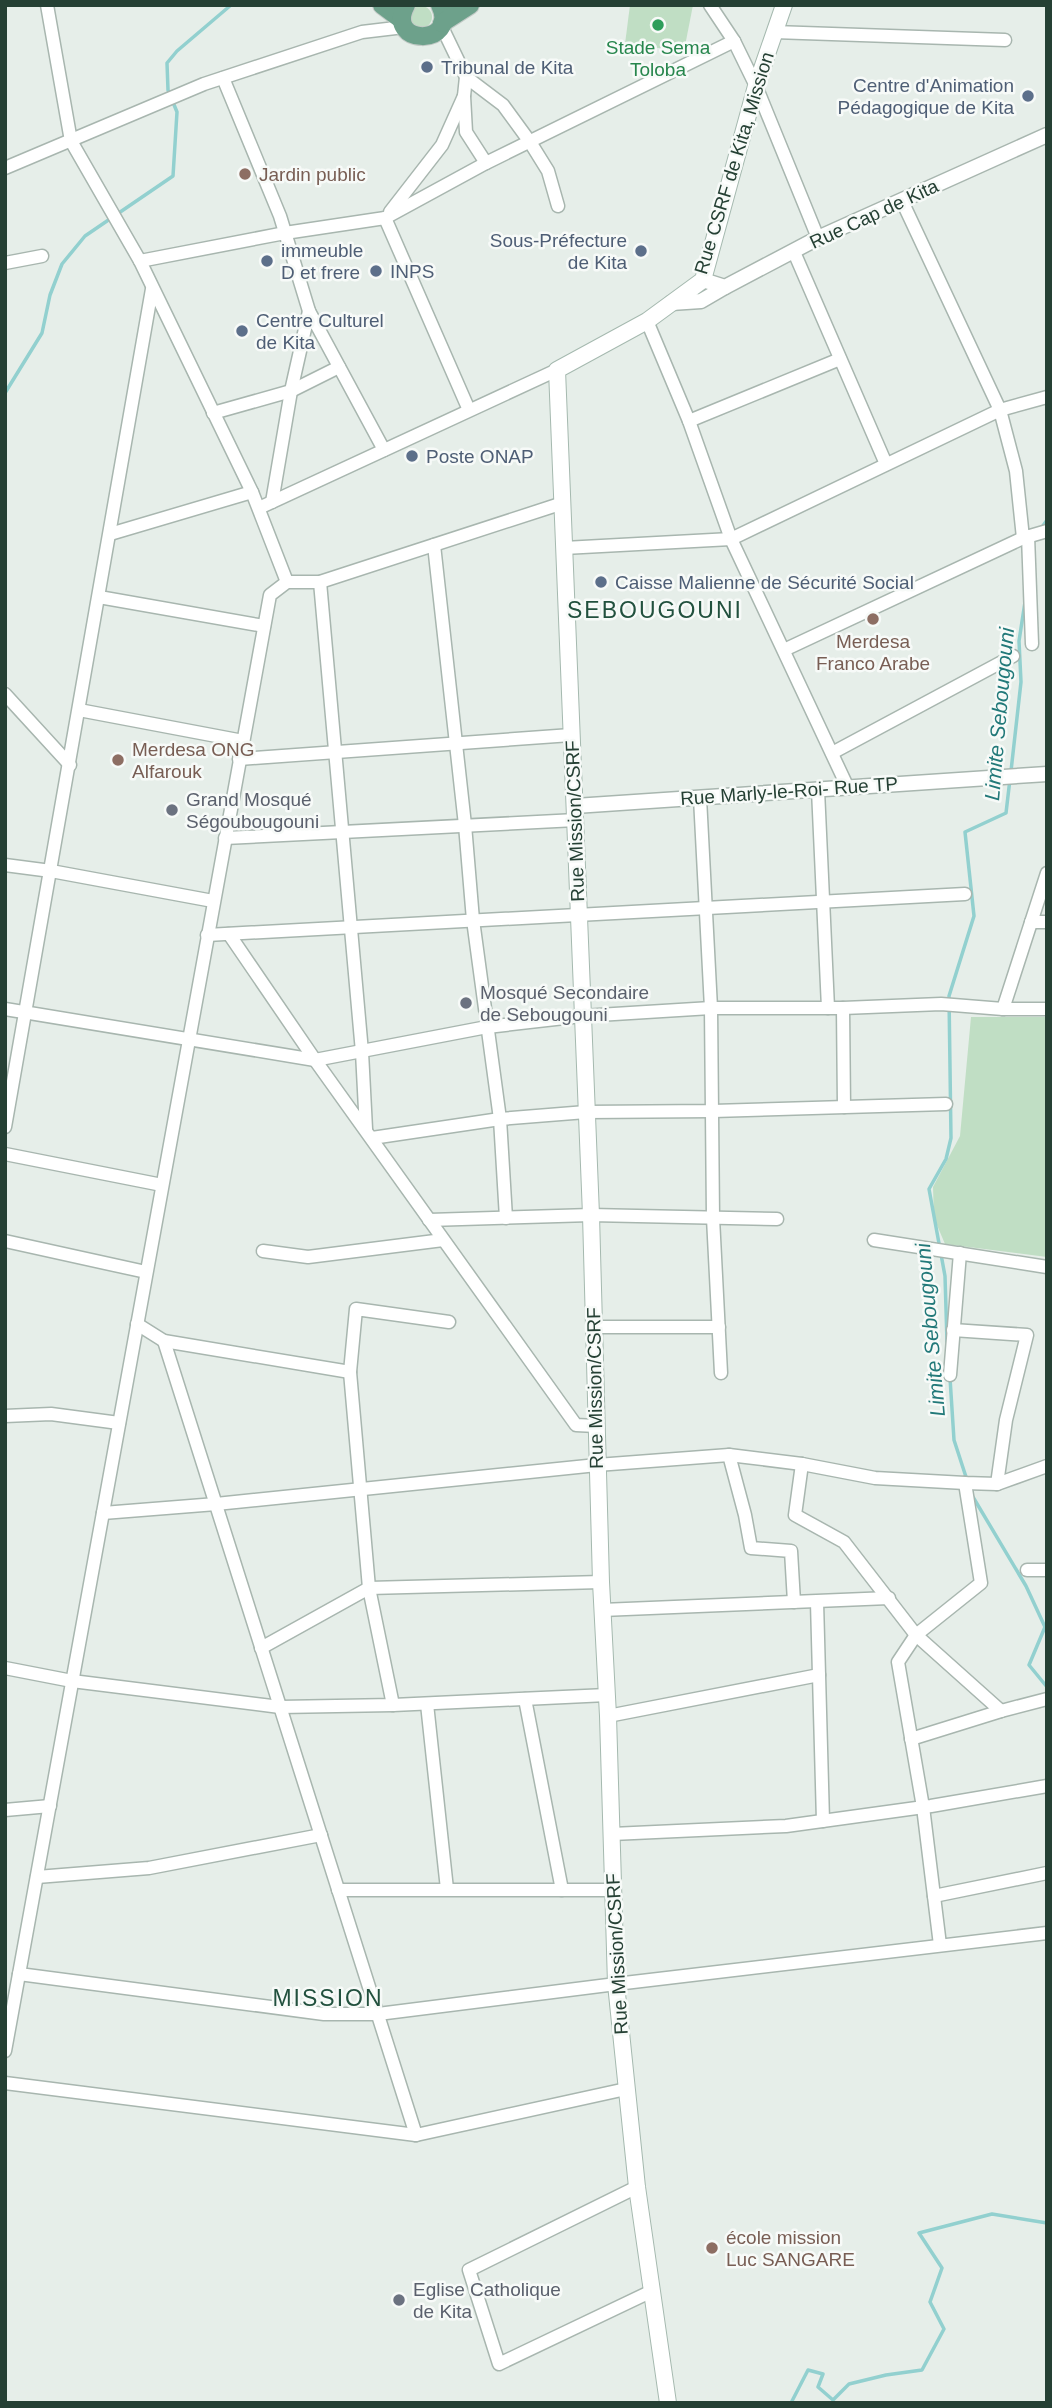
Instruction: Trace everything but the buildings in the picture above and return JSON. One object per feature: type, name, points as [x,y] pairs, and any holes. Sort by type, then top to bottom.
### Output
[{"type":"main road","points":[[382,5],[404,17],[414,35],[426,37],[438,31],[441,18],[469,5]]},
{"type":"main road","name":"Rue CSRF de Kita, Mission","points":[[558,370],[648,321],[703,280],[756,86],[784,5]]},
{"type":"main road","name":"Rue Mission/CSRF","points":[[558,370],[591,1215],[597,1465],[616,1984],[637,2187],[668,2403]]},
{"type":"street","points":[[47,5],[71,141],[140,261],[252,492],[287,582]]},
{"type":"street","points":[[710,5],[734,41],[756,86],[818,238]]},
{"type":"street","points":[[5,168],[223,78],[404,17]]},
{"type":"street","points":[[441,18],[466,77],[466,132],[486,163]]},
{"type":"street","points":[[774,32],[1005,40]]},
{"type":"street","points":[[140,261],[285,233],[385,218],[486,163],[734,41]]},
{"type":"street","points":[[466,77],[503,105],[530,142],[548,171],[558,206]]},
{"type":"street","points":[[223,78],[285,233],[309,311],[384,450]]},
{"type":"street","points":[[385,218],[442,145],[464,96]]},
{"type":"street","name":"Rue Cap de Kita","points":[[671,303],[701,301],[818,238],[1047,135]]},
{"type":"street","points":[[902,201],[1000,410],[1016,471],[1025,537],[1032,644]]},
{"type":"street","points":[[385,218],[469,410]]},
{"type":"street","points":[[794,251],[886,464]]},
{"type":"street","points":[[5,263],[42,256]]},
{"type":"street","points":[[703,280],[725,287]]},
{"type":"street","points":[[5,1127],[152,289]]},
{"type":"street","points":[[272,502],[291,391],[309,311]]},
{"type":"street","points":[[648,321],[689,421],[731,539],[848,788]]},
{"type":"street","points":[[689,421],[840,359]]},
{"type":"street","points":[[213,413],[291,391],[338,367]]},
{"type":"street","points":[[259,508],[558,370]]},
{"type":"street","points":[[564,548],[731,539],[1000,410],[1047,397]]},
{"type":"street","points":[[110,534],[252,492]]},
{"type":"street","points":[[5,2051],[270,595],[287,582],[320,582],[563,503]]},
{"type":"street","points":[[784,650],[1025,537],[1047,531]]},
{"type":"street","points":[[434,545],[473,920],[500,1119],[506,1218]]},
{"type":"street","points":[[320,582],[369,1134]]},
{"type":"street","points":[[99,597],[264,626]]},
{"type":"street","points":[[832,753],[1013,656]]},
{"type":"street","points":[[5,694],[70,765]]},
{"type":"street","points":[[79,710],[243,741]]},
{"type":"street","points":[[239,759],[571,735]]},
{"type":"street","name":"Rue Marly-le-Roi- Rue TP","points":[[575,813],[700,797],[1047,774]]},
{"type":"street","points":[[818,790],[828,1008]]},
{"type":"street","points":[[700,797],[711,1008],[713,1218],[721,1373]]},
{"type":"street","points":[[225,838],[465,825],[575,813]]},
{"type":"street","points":[[5,865],[213,901]]},
{"type":"street","points":[[1003,1009],[1047,873]]},
{"type":"street","points":[[207,935],[965,894]]},
{"type":"street","points":[[1031,922],[1047,922]]},
{"type":"street","points":[[229,934],[315,1060],[576,1425],[596,1426]]},
{"type":"street","points":[[5,1009],[315,1060],[487,1027],[582,1016],[711,1008],[843,1008],[941,1004],[1047,1009]]},
{"type":"street","points":[[843,1008],[844,1107]]},
{"type":"street","points":[[369,1134],[586,1112],[946,1104]]},
{"type":"street","points":[[5,1154],[162,1185]]},
{"type":"street","points":[[429,1220],[591,1215],[777,1219]]},
{"type":"street","points":[[263,1251],[308,1256],[443,1240]]},
{"type":"street","points":[[874,1240],[1047,1267]]},
{"type":"street","points":[[5,1241],[146,1272]]},
{"type":"street","points":[[950,1375],[960,1253]]},
{"type":"street","points":[[393,1705],[369,1588],[350,1372],[356,1309],[449,1322]]},
{"type":"street","points":[[137,1324],[164,1341],[350,1372]]},
{"type":"street","points":[[594,1327],[719,1327]]},
{"type":"street","points":[[953,1330],[1027,1335],[1006,1420],[997,1484]]},
{"type":"street","points":[[164,1341],[416,2135]]},
{"type":"street","points":[[5,1416],[51,1414],[119,1423]]},
{"type":"street","points":[[103,1513],[597,1465],[729,1455],[802,1464],[875,1478],[965,1483],[997,1484],[1047,1466]]},
{"type":"street","points":[[729,1455],[751,1548],[790,1551],[794,1602]]},
{"type":"street","points":[[802,1464],[795,1516],[844,1542],[916,1635],[1001,1711]]},
{"type":"street","points":[[940,1945],[923,1807],[898,1662],[916,1635],[981,1583],[965,1483]]},
{"type":"street","points":[[1027,1570],[1047,1570]]},
{"type":"street","points":[[261,1648],[369,1588],[601,1582]]},
{"type":"street","points":[[602,1610],[889,1598]]},
{"type":"street","points":[[817,1602],[823,1821]]},
{"type":"street","points":[[5,1668],[72,1681],[280,1707],[427,1704],[607,1695]]},
{"type":"street","points":[[608,1716],[819,1675]]},
{"type":"street","points":[[525,1699],[562,1890]]},
{"type":"street","points":[[911,1739],[1047,1699]]},
{"type":"street","points":[[427,1704],[447,1889]]},
{"type":"street","points":[[612,1834],[786,1826],[1047,1786]]},
{"type":"street","points":[[5,1810],[50,1806]]},
{"type":"street","points":[[37,1877],[149,1868],[321,1835]]},
{"type":"street","points":[[934,1896],[1047,1873]]},
{"type":"street","points":[[338,1890],[613,1891]]},
{"type":"street","points":[[19,1973],[324,2014],[378,2014],[1047,1933]]},
{"type":"street","points":[[5,2083],[416,2135],[626,2089]]},
{"type":"street","points":[[637,2187],[469,2270],[499,2364],[652,2291]]},
{"type":"green space","name":"Stade Sema Toloba","points":[[630,5],[693,5],[684,51],[625,44]]},
{"type":"green space","points":[[421,6],[429,9],[432,17],[429,25],[421,28],[413,25],[410,17],[413,9]]},
{"type":"green space","points":[[971,1017],[1047,1017],[1047,1257],[945,1244],[934,1218],[933,1187],[960,1136]]},
{"type":"waterway","points":[[5,393],[42,333],[50,295],[62,264],[85,236],[173,176],[177,112],[168,90],[167,63],[177,51],[231,5]]},
{"type":"waterway","name":"Limite Sebougouni","points":[[1040,530],[1047,520]]},
{"type":"waterway","name":"Limite Sebougouni","points":[[1011,771],[1021,682],[1019,641],[1025,602]]},
{"type":"waterway","name":"Limite Sebougouni","points":[[947,1342],[945,1276],[929,1189],[946,1159],[951,1138],[949,996],[974,916],[965,832],[1006,813],[1010,779]]},
{"type":"waterway","name":"Limite Sebougouni","points":[[950,1378],[954,1440],[967,1480]]},
{"type":"waterway","name":"Limite Sebougouni","points":[[973,1497],[1026,1586],[1045,1627],[1029,1665],[1047,1687]]},
{"type":"waterway","name":"Limite Sebougouni","points":[[791,2403],[808,2370],[823,2374],[818,2387],[833,2400],[849,2384],[922,2370],[944,2329],[930,2302],[942,2268],[919,2233],[992,2214],[1047,2223]]},
{"type":"place","name":"Stade Sema Toloba","points":[[658,25]]},
{"type":"place","name":"Tribunal de Kita","points":[[427,67]]},
{"type":"place","name":"Centre d'Animation Pédagogique de Kita","points":[[1028,96]]},
{"type":"place","name":"Jardin public","points":[[245,174]]},
{"type":"place","name":"Sous-Préfecture de Kita","points":[[641,251]]},
{"type":"place","name":"immeuble D et frere","points":[[267,261]]},
{"type":"place","name":"INPS","points":[[376,271]]},
{"type":"place","name":"Centre Culturel de Kita","points":[[242,331]]},
{"type":"place","name":"Poste ONAP","points":[[412,456]]},
{"type":"place","name":"Caisse Malienne de Sécurité Social","points":[[601,582]]},
{"type":"place","name":"Merdesa Franco Arabe","points":[[873,619]]},
{"type":"place","name":"Merdesa ONG Alfarouk","points":[[118,760]]},
{"type":"place","name":"Grand Mosqué Ségoubougouni","points":[[172,810]]},
{"type":"place","name":"Mosqué Secondaire de Sebougouni","points":[[466,1003]]},
{"type":"place","name":"école mission Luc SANGARE","points":[[712,2248]]},
{"type":"place","name":"Eglise Catholique de Kita","points":[[399,2300]]},
{"type":"district","name":"SEBOUGOUNI","points":[[655,610]]},
{"type":"district","name":"MISSION","points":[[328,1998]]}]
